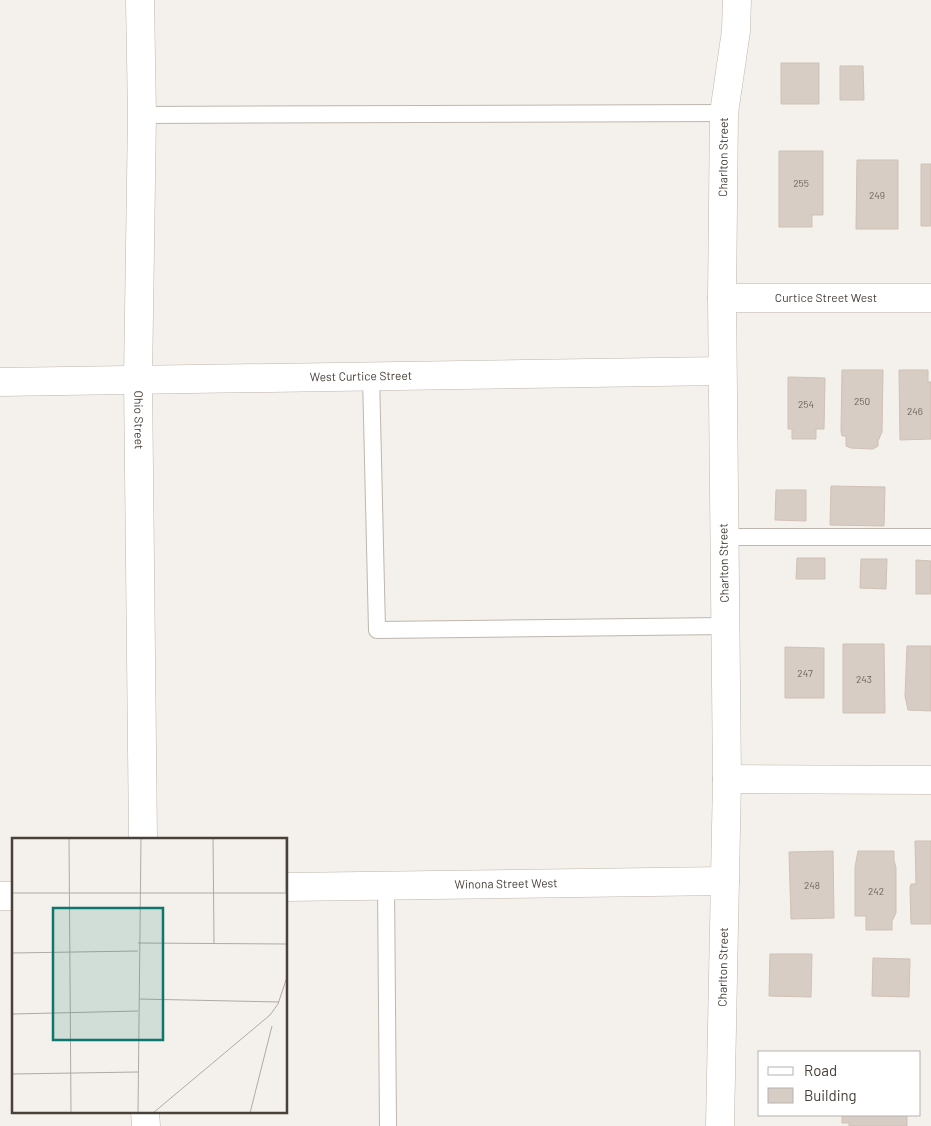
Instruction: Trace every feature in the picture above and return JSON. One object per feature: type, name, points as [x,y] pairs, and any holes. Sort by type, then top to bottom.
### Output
[{"type":"street","name":"Ohio Street","points":[[140,0],[142,115],[138,379],[143,838]]},
{"type":"street","name":"Charlton Street","points":[[720,1126],[727,779],[722,371],[724,113],[736,31],[737,0]]},
{"type":"street","name":"Curtice Street West","points":[[722,298],[931,298]]},
{"type":"street","name":"West Curtice Street","points":[[0,382],[722,371]]},
{"type":"street","points":[[727,779],[931,780]]},
{"type":"street","name":"Winona Street West","points":[[288,887],[725,881]]},
{"type":"lane","points":[[142,115],[724,113]]},
{"type":"lane","points":[[371,375],[377,630],[725,626]]},
{"type":"lane","points":[[724,537],[931,538]]},
{"type":"lane","points":[[386,885],[388,1126]]},
{"type":"building","points":[[781,63],[819,63],[819,104],[781,104]]},
{"type":"building","points":[[840,66],[863,66],[864,100],[840,100]]},
{"type":"building","points":[[779,151],[823,151],[823,215],[812,215],[812,227],[779,227]]},
{"type":"building","points":[[857,160],[898,160],[898,229],[856,229]]},
{"type":"building","points":[[921,164],[931,164],[931,226],[921,226]]},
{"type":"building","points":[[842,370],[883,370],[882,432],[878,446],[873,449],[846,446],[846,436],[842,436]]},
{"type":"building","points":[[899,370],[928,370],[928,382],[931,382],[931,439],[900,440]]},
{"type":"building","points":[[788,377],[825,378],[824,429],[816,429],[816,439],[792,439],[792,429],[788,429]]},
{"type":"building","points":[[831,486],[885,487],[884,526],[830,525]]},
{"type":"building","points":[[776,490],[806,490],[806,521],[775,520]]},
{"type":"building","points":[[797,558],[825,558],[825,579],[796,579]]},
{"type":"building","points":[[861,559],[887,559],[886,589],[860,588]]},
{"type":"building","points":[[916,560],[931,561],[931,594],[916,594]]},
{"type":"building","points":[[843,644],[884,644],[885,713],[843,713]]},
{"type":"building","points":[[907,646],[931,646],[931,711],[908,710],[905,696]]},
{"type":"building","points":[[785,647],[824,648],[824,698],[785,698]]},
{"type":"building","points":[[915,841],[931,841],[931,924],[911,924],[910,888],[911,884],[916,884]]},
{"type":"building","points":[[833,851],[834,918],[791,919],[789,852]]},
{"type":"building","points":[[858,851],[894,851],[896,913],[892,921],[892,930],[866,930],[866,916],[855,916],[855,867]]},
{"type":"building","points":[[770,954],[812,954],[811,997],[769,996]]},
{"type":"building","points":[[873,958],[910,959],[909,997],[872,996]]},
{"type":"building","points":[[842,1116],[907,1116],[907,1126],[849,1126],[849,1123],[842,1123]]}]
